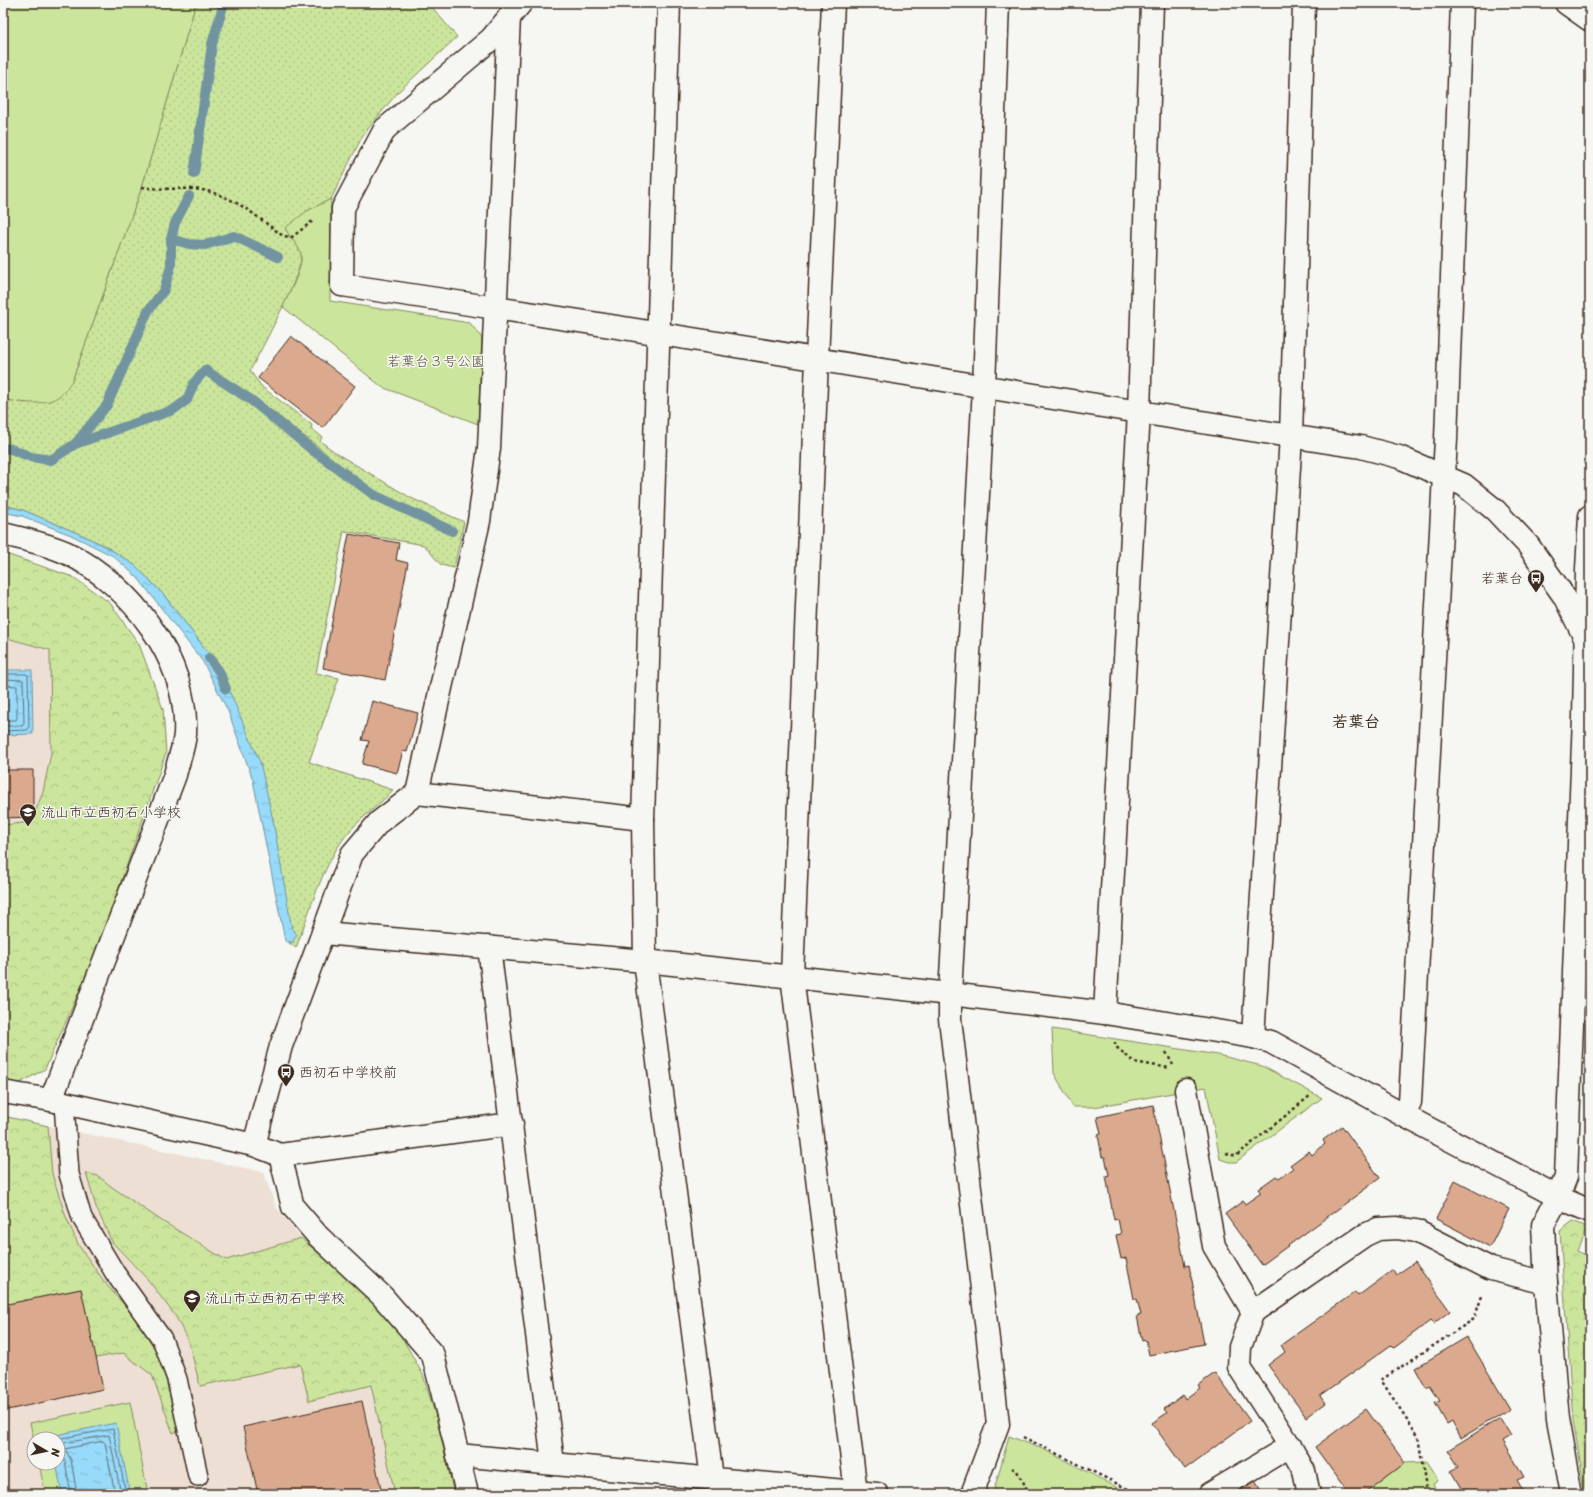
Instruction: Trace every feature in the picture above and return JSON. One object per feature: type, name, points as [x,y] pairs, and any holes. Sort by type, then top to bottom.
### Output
[{"type":"street","points":[[669,3],[643,819],[645,961],[712,1479]]},
{"type":"street","points":[[458,1455],[867,1493],[792,976],[816,359],[833,3]]},
{"type":"street","points":[[972,1494],[998,1424],[950,1019],[950,994],[984,387],[998,3]]},
{"type":"street","points":[[1105,1013],[1139,412],[1152,3]]},
{"type":"street","points":[[1253,1037],[1291,436],[1304,3]]},
{"type":"street","points":[[1403,1115],[1410,1102],[1443,476],[1462,3]]},
{"type":"street","points":[[1566,3],[1590,20]]},
{"type":"street","points":[[515,10],[491,39],[385,129],[343,208],[342,285],[496,307],[1361,447],[1399,457],[1464,485],[1495,510],[1528,545],[1564,596],[1588,645]]},
{"type":"street","points":[[254,1144],[280,1046],[352,854],[379,822],[417,793],[479,521],[489,448],[496,307],[515,10]]},
{"type":"street","points":[[1572,1494],[1558,1419],[1546,1283],[1543,1225],[1558,1197],[1566,1177],[1588,645],[1587,569],[1590,516]]},
{"type":"street","points":[[3,534],[22,538],[66,553],[106,578],[137,609],[162,644],[176,677],[184,707],[185,734],[175,775],[57,1102]]},
{"type":"street","points":[[417,793],[643,819]]},
{"type":"street","points":[[323,933],[645,961],[792,976],[1105,1013],[1253,1037],[1271,1042],[1335,1076],[1403,1115],[1558,1197],[1590,1211]]},
{"type":"street","points":[[489,947],[553,1463]]},
{"type":"street","points":[[1186,1090],[1214,1246],[1253,1312]]},
{"type":"street","points":[[3,1092],[254,1144],[280,1155],[512,1124]]},
{"type":"street","points":[[280,1155],[293,1207],[318,1236],[382,1296],[433,1355],[467,1494]]},
{"type":"street","points":[[1309,1494],[1304,1471],[1290,1446],[1239,1367],[1240,1347],[1253,1312],[1365,1235],[1378,1229],[1397,1228],[1416,1231],[1491,1268],[1546,1283]]},
{"type":"street","points":[[1210,1494],[1290,1446]]},
{"type":"lane","points":[[57,1102],[70,1174],[82,1218],[115,1273],[162,1339],[177,1379],[198,1476]]},
{"type":"path","points":[[142,187],[154,189],[194,189],[209,191],[238,203],[283,236],[292,237],[322,214],[343,208]]},
{"type":"path","points":[[1114,1040],[1115,1046],[1134,1062],[1176,1069],[1164,1048]]},
{"type":"path","points":[[1224,1146],[1226,1153],[1236,1156],[1335,1076]]},
{"type":"path","points":[[1427,1494],[1418,1436],[1381,1380],[1474,1319],[1491,1268]]},
{"type":"path","points":[[998,1424],[1138,1494]]},
{"type":"shaded area","name":"流山市立西初石小学校","points":[[3,637],[50,650],[97,682],[3,952]]},
{"type":"shaded area","name":"流山市立西初石中学校","points":[[3,1116],[263,1172],[276,1207],[301,1238],[365,1294],[423,1375],[437,1420],[454,1494],[3,1494]]},
{"type":"green space","points":[[3,3],[196,3],[142,187],[72,381],[65,391],[58,397],[35,403],[3,399]]},
{"type":"green space","points":[[196,3],[421,3],[431,6],[457,37],[398,92],[363,135],[331,199],[307,211],[288,236],[299,248],[301,253],[300,262],[289,293],[250,371],[262,387],[312,425],[311,428],[322,437],[320,441],[339,455],[411,498],[464,522],[454,568],[441,565],[424,545],[344,531],[316,673],[339,678],[309,762],[393,790],[355,825],[336,850],[323,876],[296,948],[289,943],[293,934],[289,928],[273,820],[229,690],[210,655],[163,594],[136,566],[107,547],[82,535],[23,510],[3,505],[3,399],[25,403],[72,381],[142,187]],"holes":[[[205,365],[253,396],[375,492],[454,528],[451,533],[372,497],[249,402],[206,374],[202,375],[191,392],[188,402],[183,407],[175,410],[186,400],[190,382]]]},
{"type":"green space","name":"若葉台３号公園","points":[[331,199],[330,301],[470,323],[482,338],[478,424],[382,387],[283,307],[301,264],[300,251],[285,228],[307,211]]},
{"type":"green space","points":[[3,553],[73,577],[110,603],[139,644],[163,709],[166,753],[96,953],[45,1069],[20,1083],[3,1080],[3,825],[31,822],[43,792],[51,753],[50,650],[3,637]]},
{"type":"green space","points":[[1052,1029],[1218,1055],[1262,1066],[1322,1098],[1236,1162],[1229,1162],[1220,1159],[1206,1087],[1094,1107],[1073,1107],[1054,1073]]},
{"type":"green space","points":[[3,1116],[48,1126],[52,1174],[66,1217],[79,1246],[106,1284],[138,1321],[156,1351],[166,1380],[178,1431],[173,1433],[152,1375],[123,1353],[96,1358],[81,1289],[3,1305]]},
{"type":"green space","points":[[86,1173],[98,1176],[162,1221],[226,1260],[301,1238],[365,1294],[399,1332],[423,1375],[437,1420],[454,1494],[395,1494],[371,1385],[309,1401],[300,1364],[200,1386],[189,1343],[176,1317],[149,1281],[112,1242],[96,1207]]},
{"type":"green space","points":[[1573,1221],[1587,1227],[1577,1251],[1590,1257],[1590,1494],[1586,1494],[1573,1421],[1560,1231]]},
{"type":"green space","points":[[130,1402],[148,1494],[45,1494],[41,1471],[66,1471],[66,1431],[32,1431],[30,1423]]},
{"type":"green space","points":[[1009,1436],[1045,1450],[1130,1494],[993,1494]]},
{"type":"green space","points":[[1426,1462],[1438,1481],[1433,1484],[1438,1494],[1364,1494],[1405,1463]]},
{"type":"water","points":[[3,505],[23,510],[82,535],[107,547],[136,566],[163,594],[210,655],[229,690],[260,762],[273,820],[292,929],[297,934],[292,943],[285,941],[253,780],[228,711],[203,662],[138,578],[113,556],[71,535],[22,516],[3,512]]},
{"type":"water","points":[[3,670],[32,670],[33,734],[3,735]]},
{"type":"water","points":[[116,1423],[130,1494],[62,1494],[58,1471],[66,1471],[66,1433]]},
{"type":"building","points":[[291,336],[355,386],[323,428],[258,378]]},
{"type":"building","points":[[349,534],[399,543],[396,560],[408,563],[385,680],[323,668]]},
{"type":"building","points":[[372,701],[418,713],[407,752],[403,751],[397,773],[362,764],[369,741],[362,740]]},
{"type":"building","points":[[3,770],[33,770],[33,817],[3,818]]},
{"type":"building","points":[[1153,1105],[1185,1266],[1189,1265],[1204,1344],[1149,1355],[1146,1340],[1142,1341],[1137,1316],[1141,1315],[1137,1299],[1134,1299],[1126,1258],[1121,1259],[1116,1235],[1121,1234],[1118,1219],[1114,1220],[1106,1176],[1109,1175],[1105,1157],[1102,1157],[1098,1135],[1101,1134],[1097,1117]]},
{"type":"building","points":[[1342,1126],[1380,1178],[1262,1265],[1225,1214],[1243,1201],[1245,1204],[1261,1193],[1258,1189],[1276,1176],[1279,1178],[1293,1168],[1290,1165],[1309,1151],[1312,1155],[1325,1144],[1323,1140]]},
{"type":"building","points":[[1455,1181],[1509,1209],[1490,1247],[1436,1219]]},
{"type":"building","points":[[1415,1262],[1450,1311],[1433,1324],[1430,1321],[1394,1348],[1391,1345],[1320,1396],[1325,1403],[1306,1417],[1268,1365],[1285,1352],[1281,1345],[1355,1292],[1358,1296],[1393,1270],[1396,1275]]},
{"type":"building","points":[[81,1289],[103,1389],[3,1411],[3,1305]]},
{"type":"building","points":[[1467,1337],[1510,1409],[1461,1438],[1452,1421],[1447,1424],[1435,1403],[1440,1401],[1430,1386],[1426,1388],[1415,1368]]},
{"type":"building","points":[[1215,1373],[1250,1421],[1185,1469],[1152,1423],[1167,1413],[1164,1409],[1183,1395],[1185,1399],[1200,1388],[1198,1385]]},
{"type":"building","points":[[362,1401],[382,1494],[258,1494],[243,1427]]},
{"type":"building","points":[[1366,1409],[1405,1463],[1364,1494],[1349,1494],[1315,1447]]},
{"type":"building","points":[[1500,1418],[1511,1436],[1503,1441],[1524,1477],[1517,1480],[1525,1494],[1470,1494],[1467,1489],[1463,1492],[1451,1471],[1459,1467],[1448,1450]]},
{"type":"building","points":[[1255,1481],[1263,1494],[1234,1494]]},
{"type":"building","points":[[489,1488],[507,1489],[507,1494],[489,1494]]},
{"type":"waterway","points":[[194,174],[212,44],[224,3]]},
{"type":"waterway","points":[[171,239],[175,223],[189,196]]},
{"type":"waterway","points":[[76,443],[107,405],[148,311],[164,290],[171,266],[171,239],[189,244],[205,245],[234,236],[278,257]]},
{"type":"waterway","points":[[3,448],[11,449],[31,457],[51,460],[75,444],[173,410],[187,400],[194,383],[205,370],[251,400],[315,452],[374,495],[452,531]]},
{"type":"waterway","points":[[209,658],[219,671],[226,689]]},
{"type":"place","name":"若葉台","points":[[1536,593]]},
{"type":"place","name":"流山市立西初石小学校","points":[[28,827]]},
{"type":"place","name":"西初石中学校前","points":[[286,1087]]},
{"type":"place","name":"流山市立西初石中学校","points":[[192,1313]]},
{"type":"district","name":"若葉台","points":[[1356,721]]}]
